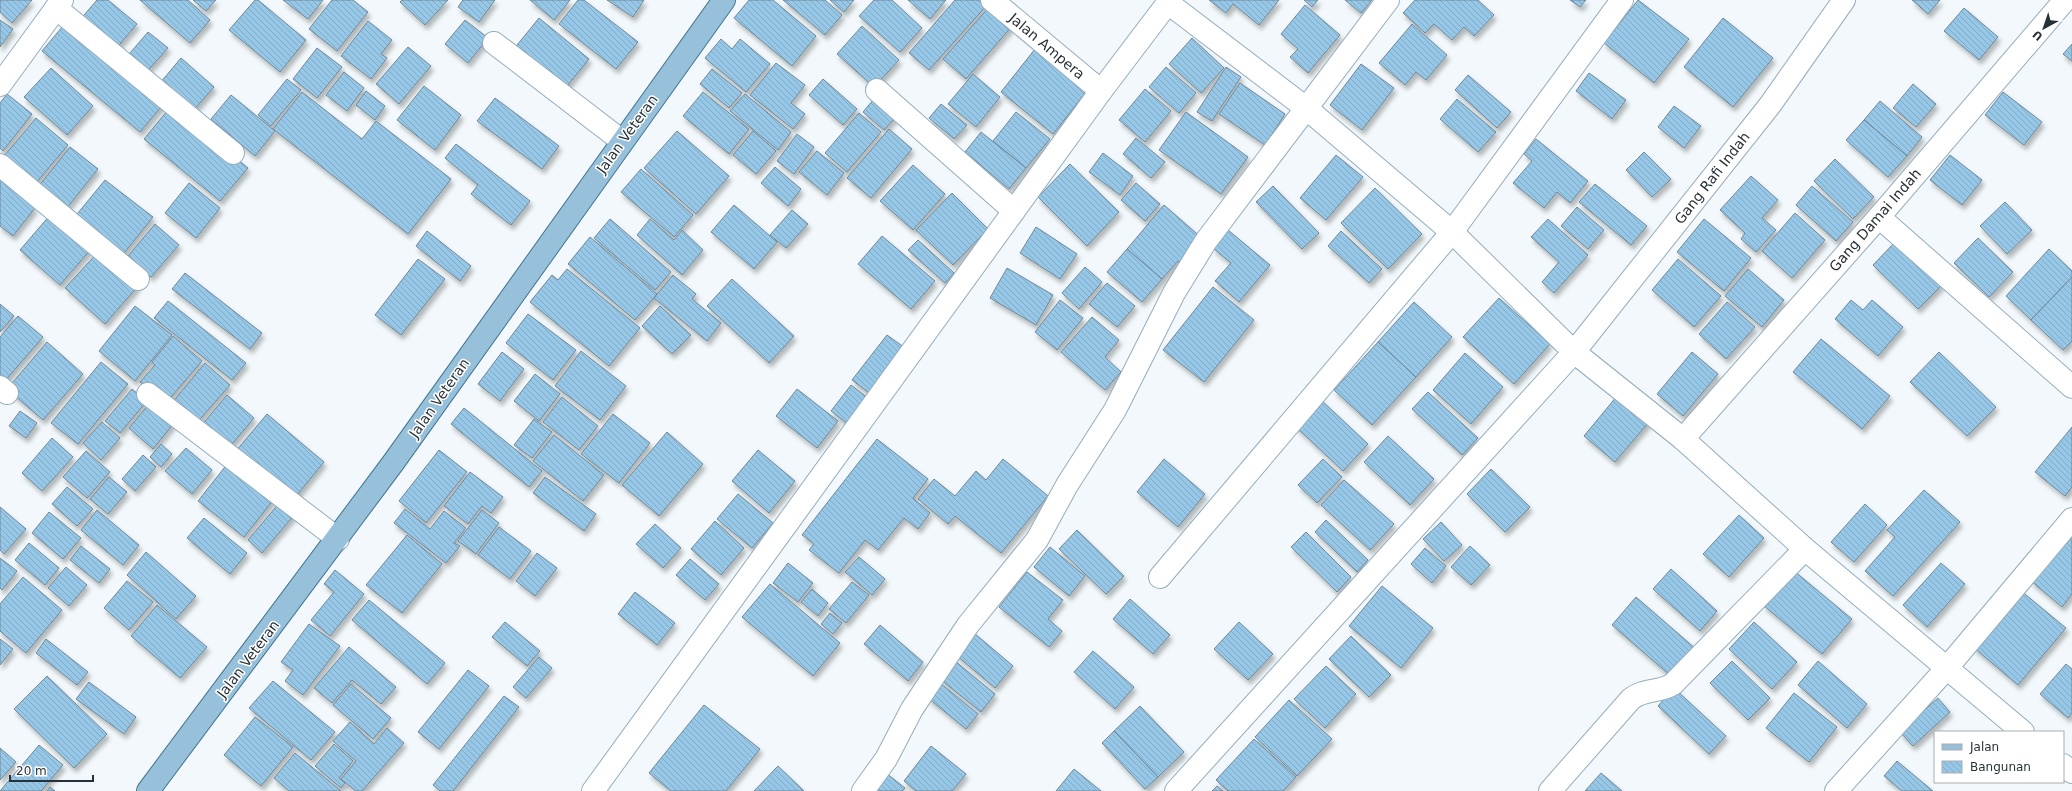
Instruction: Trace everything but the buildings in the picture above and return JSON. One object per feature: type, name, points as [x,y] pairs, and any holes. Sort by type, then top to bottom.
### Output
[{"type":"main road","name":"Jalan Veteran","points":[[148,791],[338,539],[724,0]]},
{"type":"street","name":"Jalan Ampera","points":[[992,0],[1101,91]]},
{"type":"street","points":[[863,791],[886,759],[912,709],[968,625],[1037,540],[1067,485],[1115,410],[1174,293],[1206,241],[1388,0]]},
{"type":"street","points":[[1160,577],[1452,232],[1622,0]]},
{"type":"street","name":"Gang Rafi Indah","points":[[1176,791],[1574,352],[1770,105],[1844,0]]},
{"type":"street","name":"Gang Damai Indah","points":[[1683,439],[1879,216],[2065,0]]},
{"type":"street","points":[[593,791],[1101,91],[1169,2],[1306,108],[1452,232],[1574,352],[1683,439],[1805,549],[1946,669],[2022,731]]},
{"type":"street","points":[[0,85],[59,4],[233,153]]},
{"type":"street","points":[[494,44],[622,141]]},
{"type":"street","points":[[877,90],[1014,211]]},
{"type":"street","points":[[0,165],[138,279]]},
{"type":"street","points":[[1879,216],[2072,387]]},
{"type":"street","points":[[148,394],[338,539]]},
{"type":"street","points":[[1836,791],[1946,669],[2072,518]]},
{"type":"street","points":[[1550,791],[1631,699],[1640,692],[1666,688],[1673,684],[1805,549]]},
{"type":"street","points":[[2064,766],[2072,772]]}]
